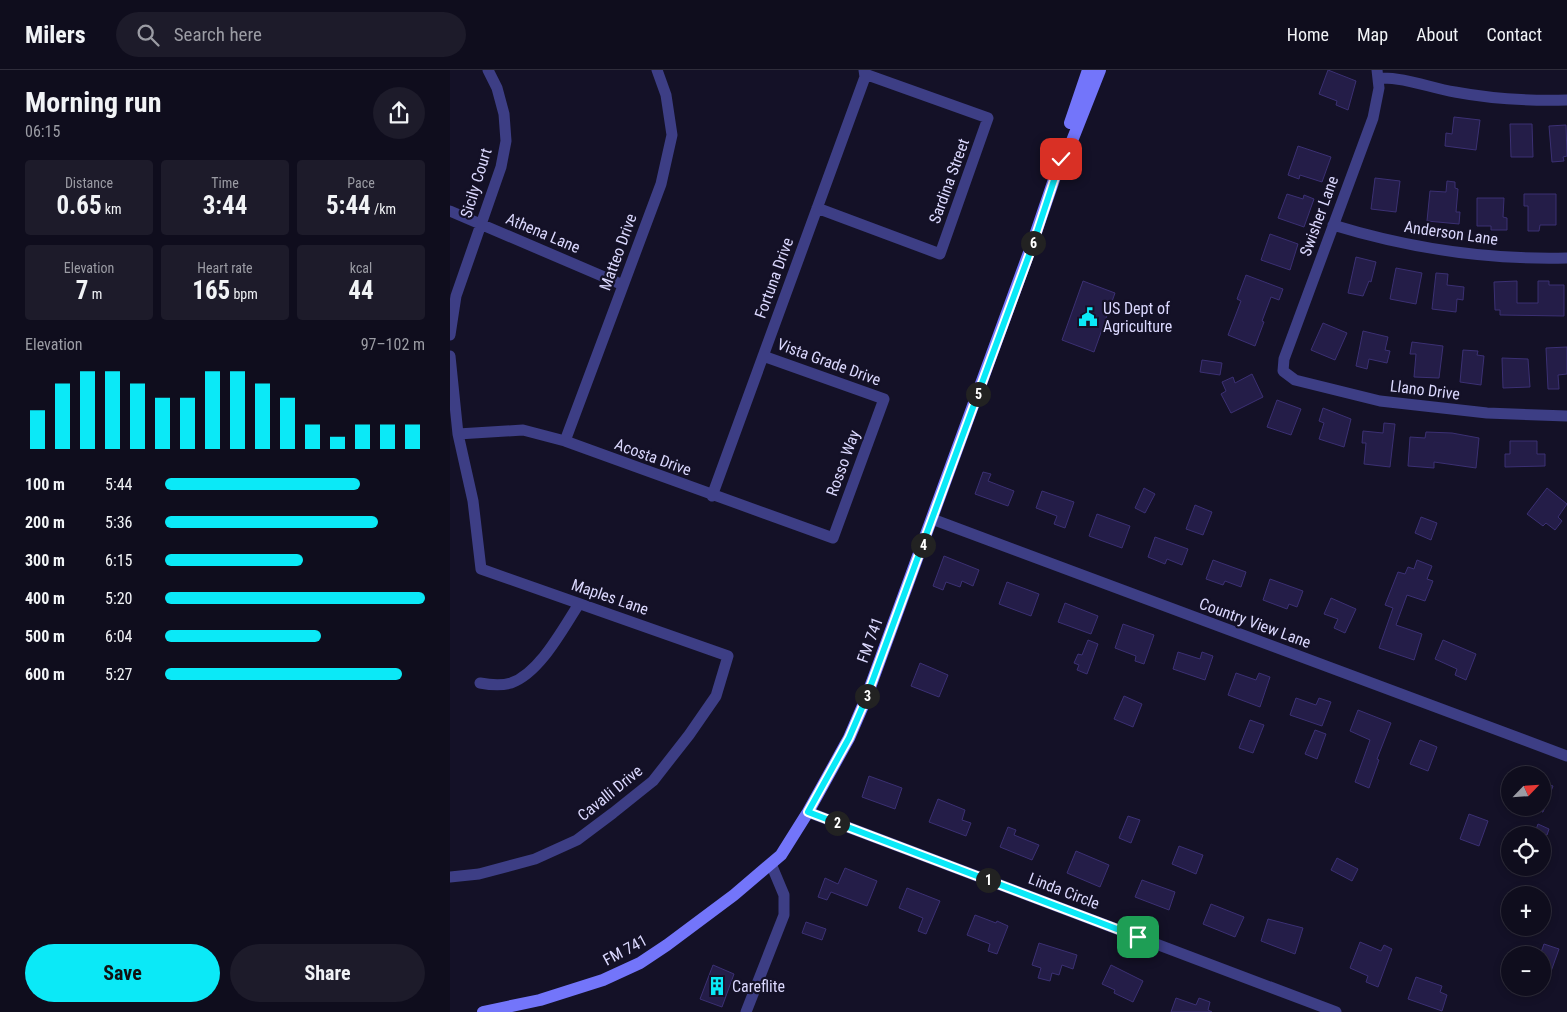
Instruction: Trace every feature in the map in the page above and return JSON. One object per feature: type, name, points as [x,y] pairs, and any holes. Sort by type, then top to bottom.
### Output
[{"type":"main road","name":"FM 741","points":[[483,1012],[540,1000],[603,980],[640,962],[709,915],[781,855],[808,812],[849,738],[865,701],[1061,159],[1061,150],[1088,70]]},
{"type":"main road","name":"FM 741","points":[[1061,159],[1068,151],[1100,70]]},
{"type":"street","name":"Sicily Court","points":[[450,335],[456,296],[501,167],[506,141],[504,114],[497,88],[488,70]]},
{"type":"street","name":"Matteo Drive","points":[[565,441],[661,184],[672,135],[666,95],[657,70]]},
{"type":"street","name":"Sardina Street","points":[[817,208],[940,254],[988,118],[865,72]]},
{"type":"street","name":"Fortuna Drive","points":[[712,496],[865,72]]},
{"type":"street","points":[[1378,74],[1445,90],[1493,98],[1567,100]]},
{"type":"street","name":"Swisher Lane","points":[[1283,372],[1284,359],[1373,118],[1378,102],[1378,74]]},
{"type":"street","name":"Athena Lane","points":[[450,211],[623,285]]},
{"type":"street","name":"Anderson Lane","points":[[1333,225],[1387,240],[1453,251],[1521,258],[1567,258]]},
{"type":"street","points":[[450,356],[458,434]]},
{"type":"street","name":"Vista Grade Drive","points":[[763,356],[884,399]]},
{"type":"street","name":"Llano Drive","points":[[1283,372],[1295,380],[1380,401],[1487,413],[1567,416]]},
{"type":"street","name":"Rosso Way","points":[[833,538],[884,399]]},
{"type":"street","name":"Acosta Drive","points":[[458,434],[523,430],[565,441],[712,496],[833,538]]},
{"type":"street","name":"Maples Lane","points":[[458,434],[472,501],[481,569],[728,656]]},
{"type":"street","name":"Country View Lane","points":[[932,519],[1567,756]]},
{"type":"street","points":[[480,683],[497,686],[512,683],[527,674],[543,658],[579,604]]},
{"type":"street","name":"Cavalli Drive","points":[[450,877],[479,874],[536,859],[577,840],[613,813],[653,781],[689,735],[716,696],[728,656]]},
{"type":"street","name":"Linda Circle","points":[[808,812],[1336,1012]]},
{"type":"street","points":[[746,1012],[784,915],[784,895],[771,864]]},
{"type":"building","points":[[1328,70],[1356,81],[1348,110],[1336,105],[1337,101],[1319,94]]},
{"type":"building","points":[[1454,117],[1480,120],[1476,150],[1445,146],[1446,133],[1452,134]]},
{"type":"building","points":[[1510,124],[1532,124],[1533,157],[1511,157]]},
{"type":"building","points":[[1566,125],[1567,156],[1563,157],[1564,161],[1552,162],[1549,126]]},
{"type":"building","points":[[1298,146],[1331,157],[1322,182],[1300,175],[1299,179],[1288,175]]},
{"type":"building","points":[[1375,178],[1400,181],[1396,212],[1371,209]]},
{"type":"building","points":[[1447,181],[1455,182],[1455,188],[1458,189],[1456,212],[1460,212],[1459,224],[1427,221],[1430,191],[1446,192]]},
{"type":"building","points":[[1287,194],[1303,199],[1304,195],[1314,199],[1304,227],[1278,218]]},
{"type":"building","points":[[1524,194],[1556,194],[1556,225],[1540,225],[1539,231],[1528,231],[1528,206],[1524,206]]},
{"type":"building","points":[[1477,198],[1504,198],[1503,217],[1507,218],[1507,230],[1491,230],[1491,226],[1477,226]]},
{"type":"building","points":[[1270,234],[1298,244],[1290,270],[1261,260]]},
{"type":"building","points":[[1356,257],[1376,262],[1371,282],[1369,281],[1363,296],[1348,293]]},
{"type":"building","points":[[1396,268],[1422,273],[1416,304],[1390,299]]},
{"type":"building","points":[[1436,273],[1448,274],[1447,285],[1464,287],[1463,300],[1457,299],[1456,312],[1432,309]]},
{"type":"building","points":[[1246,275],[1283,289],[1279,300],[1271,297],[1255,346],[1228,335],[1241,301],[1237,299]]},
{"type":"building","name":"US Dept of Agriculture","points":[[1083,281],[1115,293],[1094,352],[1062,340]]},
{"type":"building","points":[[1517,281],[1517,303],[1538,303],[1538,281],[1549,281],[1549,285],[1564,285],[1564,316],[1500,315],[1500,310],[1495,310],[1494,282]]},
{"type":"building","points":[[1323,323],[1347,333],[1335,360],[1311,350]]},
{"type":"building","points":[[1363,331],[1388,337],[1385,350],[1390,351],[1387,363],[1369,359],[1367,369],[1356,366]]},
{"type":"building","points":[[1412,342],[1443,346],[1439,378],[1414,377],[1416,354],[1410,354]]},
{"type":"building","points":[[1567,347],[1567,374],[1558,375],[1559,389],[1548,389],[1546,348]]},
{"type":"building","points":[[1463,350],[1478,351],[1477,355],[1484,356],[1481,385],[1460,382]]},
{"type":"building","points":[[1502,358],[1528,359],[1530,387],[1503,388]]},
{"type":"building","points":[[1202,360],[1222,363],[1220,375],[1200,372]]},
{"type":"building","points":[[1252,374],[1263,397],[1231,413],[1221,394],[1226,391],[1222,382],[1233,377],[1235,383]]},
{"type":"building","points":[[1277,400],[1301,409],[1291,435],[1267,427]]},
{"type":"building","points":[[1323,408],[1351,419],[1344,447],[1319,439],[1324,423],[1319,421]]},
{"type":"building","points":[[1384,423],[1395,424],[1390,467],[1364,464],[1366,443],[1362,443],[1363,431],[1383,433]]},
{"type":"building","points":[[1426,432],[1452,433],[1479,438],[1476,468],[1434,462],[1434,468],[1408,466],[1410,437],[1425,438]]},
{"type":"building","points":[[1510,441],[1537,441],[1537,454],[1545,454],[1545,466],[1505,467],[1505,454],[1510,454]]},
{"type":"building","points":[[983,472],[991,474],[988,481],[1014,491],[1008,506],[975,494]]},
{"type":"building","points":[[1144,488],[1155,494],[1145,513],[1135,508]]},
{"type":"building","points":[[1547,488],[1567,504],[1558,517],[1562,521],[1555,530],[1546,523],[1543,526],[1527,514]]},
{"type":"building","points":[[1042,491],[1074,502],[1065,528],[1054,524],[1057,516],[1036,508]]},
{"type":"building","points":[[1195,505],[1212,512],[1203,535],[1186,529]]},
{"type":"building","points":[[1097,514],[1130,526],[1122,548],[1089,536]]},
{"type":"building","points":[[1421,517],[1437,523],[1431,540],[1415,533]]},
{"type":"building","points":[[1155,537],[1188,549],[1182,565],[1167,559],[1165,564],[1148,557]]},
{"type":"building","points":[[944,556],[979,570],[973,586],[962,581],[960,587],[946,582],[943,590],[933,586]]},
{"type":"building","points":[[1213,560],[1246,572],[1241,587],[1225,581],[1223,585],[1206,579]]},
{"type":"building","points":[[1417,560],[1432,566],[1427,579],[1433,581],[1425,601],[1407,595],[1396,625],[1422,634],[1414,660],[1379,648],[1393,608],[1385,605],[1398,572],[1405,574],[1408,567],[1414,569]]},
{"type":"building","points":[[1270,579],[1303,591],[1297,607],[1289,604],[1287,609],[1263,600]]},
{"type":"building","points":[[1007,582],[1039,594],[1031,616],[999,604]]},
{"type":"building","points":[[1331,598],[1356,609],[1345,633],[1334,628],[1338,619],[1324,614]]},
{"type":"building","points":[[1065,603],[1098,616],[1091,634],[1058,622]]},
{"type":"building","points":[[1123,624],[1154,635],[1144,664],[1135,661],[1136,656],[1115,648]]},
{"type":"building","points":[[1088,640],[1098,644],[1087,674],[1077,670],[1079,665],[1074,663],[1078,654],[1082,655]]},
{"type":"building","points":[[1443,640],[1476,654],[1466,680],[1455,675],[1457,669],[1435,659]]},
{"type":"building","points":[[1178,652],[1200,659],[1202,652],[1213,656],[1205,680],[1173,669]]},
{"type":"building","points":[[920,663],[948,675],[939,697],[911,686]]},
{"type":"building","points":[[1236,673],[1256,680],[1259,673],[1270,677],[1260,707],[1228,695]]},
{"type":"building","points":[[1124,696],[1142,704],[1133,727],[1114,719]]},
{"type":"building","points":[[1296,698],[1316,705],[1319,698],[1331,702],[1322,726],[1290,715]]},
{"type":"building","points":[[1358,710],[1391,723],[1377,759],[1379,760],[1369,788],[1355,782],[1370,740],[1350,731]]},
{"type":"building","points":[[1250,720],[1264,725],[1253,753],[1239,748]]},
{"type":"building","points":[[1315,730],[1326,734],[1317,759],[1305,754]]},
{"type":"building","points":[[1420,740],[1437,747],[1428,771],[1410,764]]},
{"type":"building","points":[[869,776],[902,788],[895,809],[862,797]]},
{"type":"building","points":[[938,799],[965,810],[962,820],[971,823],[966,836],[929,822]]},
{"type":"building","points":[[1469,814],[1488,821],[1479,846],[1460,839]]},
{"type":"building","points":[[1128,816],[1140,820],[1131,843],[1119,838]]},
{"type":"building","points":[[1008,827],[1016,830],[1014,835],[1039,845],[1032,860],[1000,847]]},
{"type":"building","points":[[1179,846],[1203,855],[1196,874],[1172,864]]},
{"type":"building","points":[[1076,851],[1109,865],[1100,887],[1067,873]]},
{"type":"building","points":[[1337,858],[1358,869],[1352,881],[1331,870]]},
{"type":"building","points":[[845,868],[877,881],[867,906],[831,892],[827,900],[818,897],[825,878],[838,884]]},
{"type":"building","points":[[1142,880],[1175,892],[1169,910],[1135,897]]},
{"type":"building","points":[[907,888],[940,901],[926,934],[918,931],[923,918],[899,908]]},
{"type":"building","points":[[1211,904],[1244,917],[1235,937],[1203,924]]},
{"type":"building","points":[[975,915],[1008,926],[997,954],[988,951],[990,944],[967,935]]},
{"type":"building","points":[[1268,919],[1303,928],[1295,954],[1261,941]]},
{"type":"building","points":[[806,922],[826,929],[822,940],[802,933]]},
{"type":"building","points":[[1360,942],[1381,951],[1384,945],[1392,949],[1378,987],[1366,982],[1368,976],[1350,968]]},
{"type":"building","points":[[1039,943],[1077,955],[1073,969],[1062,965],[1059,975],[1052,973],[1050,981],[1038,978],[1041,968],[1032,965]]},
{"type":"building","points":[[1551,946],[1559,949],[1551,971]]},
{"type":"building","name":"Careflite","points":[[713,965],[734,974],[722,1007],[700,999]]},
{"type":"building","points":[[1111,965],[1143,981],[1133,1002],[1114,993],[1115,990],[1102,984]]},
{"type":"building","points":[[1416,977],[1442,986],[1440,992],[1447,995],[1442,1011],[1408,999]]},
{"type":"building","points":[[1176,998],[1196,1005],[1199,998],[1210,1002],[1208,1010],[1212,1012],[1171,1012]]},
{"type":"place","name":"US Dept of Agriculture","points":[[1088,317]]},
{"type":"place","name":"Careflite","points":[[717,986]]},
{"type":"route","points":[[1061,159],[1032,247],[865,701],[849,738],[808,812],[1138,937]]}]
